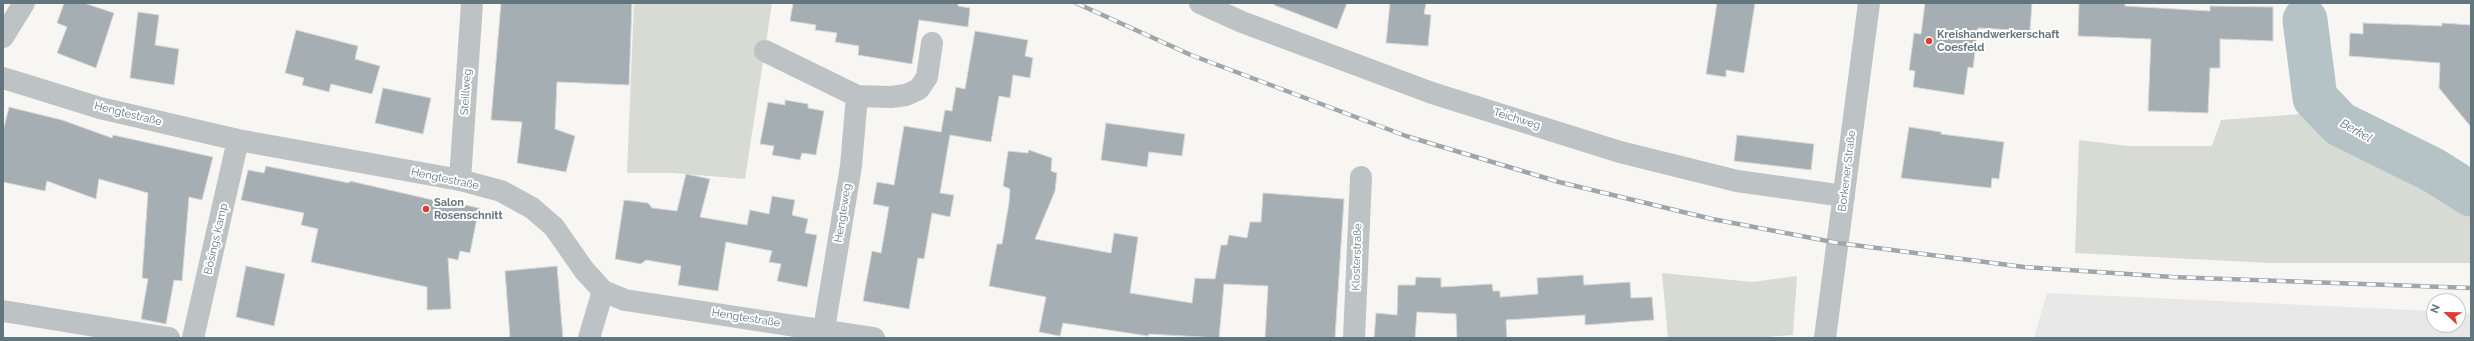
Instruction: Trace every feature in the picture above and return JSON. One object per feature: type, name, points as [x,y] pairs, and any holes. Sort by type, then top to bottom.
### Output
[{"type":"street","points":[[3,37],[24,3]]},
{"type":"street","name":"Steillweg","points":[[460,180],[472,3]]},
{"type":"street","name":"Teichweg","points":[[1200,3],[1242,22],[1432,93],[1620,152],[1737,181],[1844,196]]},
{"type":"street","name":"Borkener Straße","points":[[1825,338],[1869,3]]},
{"type":"street","points":[[765,51],[857,96],[891,97],[906,95],[919,89],[927,77],[932,43]]},
{"type":"street","name":"Hengtestraße","points":[[3,78],[100,108],[238,140],[460,180],[501,192],[532,208],[554,227],[584,270],[603,291],[625,300],[824,329],[849,336],[874,338]]},
{"type":"street","name":"Hengteweg","points":[[824,329],[850,166],[857,96]]},
{"type":"street","name":"Bösings Kamp","points":[[194,338],[238,140]]},
{"type":"street","name":"Klosterstraße","points":[[1354,338],[1361,177]]},
{"type":"street","points":[[589,338],[603,291]]},
{"type":"street","points":[[3,311],[170,338]]},
{"type":"shaded area","points":[[634,3],[772,3],[745,179],[673,173],[627,173]]},
{"type":"shaded area","points":[[2314,113],[2366,148],[2429,179],[2471,205],[2471,263],[2270,263],[2075,253],[2079,140],[2128,146],[2212,146],[2221,120]]},
{"type":"shaded area","points":[[1662,273],[1752,282],[1797,276],[1793,335],[1751,338],[1668,338]]},
{"type":"shaded area","points":[[2047,293],[2426,311],[2426,333],[2466,333],[2466,313],[2471,313],[2471,338],[2034,338]]},
{"type":"building","points":[[64,3],[84,3],[114,13],[96,68],[57,53],[67,27],[57,23]]},
{"type":"building","points":[[501,3],[632,3],[629,85],[557,82],[555,129],[575,136],[566,172],[517,163],[522,122],[491,120]]},
{"type":"building","points":[[793,3],[958,3],[958,6],[970,8],[968,27],[919,20],[912,64],[858,55],[859,46],[835,42],[837,33],[815,30],[816,25],[790,21]]},
{"type":"building","points":[[1275,3],[1347,3],[1337,29],[1274,5]]},
{"type":"building","points":[[1390,3],[1426,3],[1424,14],[1431,15],[1428,46],[1386,43]]},
{"type":"building","points":[[1717,3],[1755,3],[1744,73],[1726,70],[1726,77],[1706,74]]},
{"type":"building","points":[[1925,3],[2032,3],[2030,31],[1978,28],[1973,68],[1968,67],[1964,95],[1913,87],[1915,71],[1909,70],[1914,33],[1921,34]]},
{"type":"building","points":[[2079,3],[2125,3],[2125,6],[2210,11],[2210,6],[2273,7],[2273,41],[2220,39],[2220,68],[2210,68],[2208,113],[2148,111],[2151,39],[2078,36]]},
{"type":"building","points":[[138,12],[159,15],[155,45],[179,49],[174,85],[130,78]]},
{"type":"building","points":[[2363,23],[2442,26],[2442,23],[2471,25],[2471,127],[2439,88],[2440,63],[2349,56],[2350,33],[2363,34]]},
{"type":"building","points":[[296,30],[358,46],[355,59],[380,66],[372,94],[331,84],[329,92],[302,85],[304,78],[285,73]]},
{"type":"building","points":[[975,31],[1028,40],[1025,56],[1033,58],[1030,78],[1013,75],[1010,98],[999,96],[991,142],[950,135],[940,193],[954,195],[950,217],[932,213],[924,259],[918,258],[909,309],[863,301],[872,251],[881,253],[889,207],[873,204],[877,182],[894,185],[904,126],[941,132],[945,110],[952,111],[956,87],[965,89]]},
{"type":"building","points":[[383,88],[431,98],[423,134],[375,123]]},
{"type":"building","points":[[785,100],[808,104],[808,108],[824,111],[816,155],[802,153],[800,160],[772,155],[774,146],[760,144],[768,102],[785,105]]},
{"type":"building","points":[[9,107],[62,120],[112,138],[113,135],[213,157],[202,200],[189,197],[182,281],[174,280],[166,324],[141,319],[148,279],[142,278],[148,193],[99,179],[96,199],[47,181],[45,191],[3,182],[3,131]]},
{"type":"building","points":[[1106,123],[1185,134],[1182,156],[1149,152],[1147,167],[1101,160]]},
{"type":"building","points":[[1909,127],[1941,132],[1941,134],[2004,142],[1999,179],[1992,178],[1991,188],[1901,178]]},
{"type":"building","points":[[1737,135],[1814,144],[1811,170],[1734,161]]},
{"type":"building","points":[[1029,150],[1052,158],[1051,171],[1057,173],[1055,191],[1035,239],[1111,253],[1114,233],[1138,237],[1130,293],[1192,303],[1195,278],[1215,279],[1221,245],[1227,245],[1229,235],[1247,238],[1250,222],[1261,222],[1263,193],[1344,199],[1335,338],[1265,338],[1268,286],[1224,284],[1219,338],[1149,334],[1148,336],[1063,323],[1060,336],[1039,332],[1046,297],[989,286],[997,244],[1002,244],[1009,203],[1010,189],[1003,186],[1008,151],[1028,153]]},
{"type":"building","points":[[266,166],[349,183],[350,181],[455,205],[455,203],[479,208],[470,253],[460,251],[458,260],[448,258],[451,309],[427,310],[427,287],[311,262],[318,229],[301,225],[304,213],[241,200],[248,170],[264,173]]},
{"type":"building","points":[[686,174],[710,179],[700,217],[747,225],[750,210],[769,214],[772,196],[795,200],[792,215],[808,219],[805,233],[817,235],[807,287],[777,281],[781,264],[769,262],[772,251],[726,242],[718,291],[678,285],[681,266],[646,260],[641,264],[615,259],[624,200],[648,203],[652,208],[677,211]]},
{"type":"building","points":[[246,266],[285,274],[274,326],[236,317]]},
{"type":"building","points":[[557,266],[563,338],[510,338],[505,271]]},
{"type":"building","points":[[1583,275],[1584,285],[1630,282],[1631,298],[1652,297],[1654,320],[1585,325],[1585,315],[1506,320],[1507,338],[1457,338],[1456,314],[1417,312],[1415,338],[1374,338],[1376,313],[1397,315],[1398,285],[1415,285],[1416,277],[1441,278],[1441,287],[1492,284],[1493,291],[1500,291],[1500,297],[1538,294],[1537,278]]},
{"type":"waterway","name":"Berkel","points":[[2305,20],[2315,98],[2340,124],[2433,170],[2471,194]]},
{"type":"railway","points":[[1076,3],[1191,55],[1406,136],[1559,182],[1712,219],[1838,243],[2024,267],[2172,277],[2471,288]]},
{"type":"place","name":"Kreishandwerkerschaft Coesfeld","points":[[1929,41]]},
{"type":"place","name":"Salon Rosenschnitt","points":[[426,209]]}]
